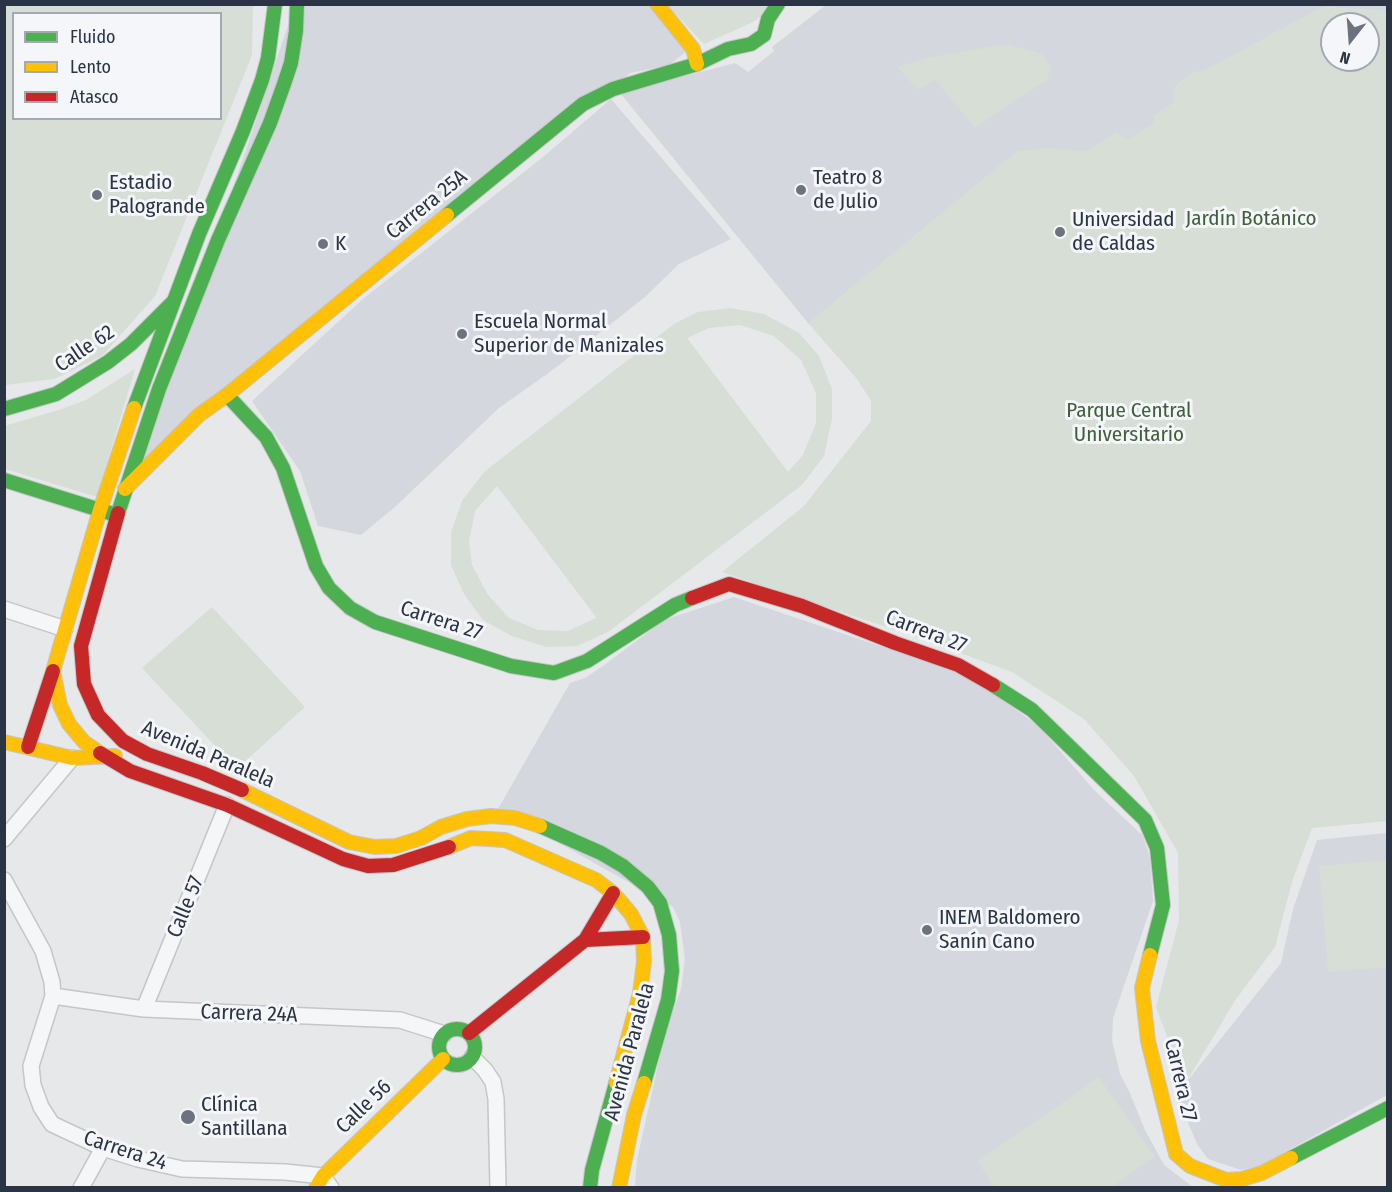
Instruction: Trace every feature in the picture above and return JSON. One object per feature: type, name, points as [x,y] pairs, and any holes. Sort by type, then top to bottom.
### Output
[{"type":"street","name":"Avenida Paralela","points":[[275,4],[268,58],[262,80],[199,234],[142,383],[100,510],[53,671],[60,705],[69,724],[84,742],[130,771],[227,805],[343,859],[368,866],[393,865],[471,838],[505,840],[596,880],[614,893],[631,914],[643,937],[644,962],[640,993],[592,1170],[590,1188]]},
{"type":"street","name":"Avenida Paralela","points":[[297,4],[292,52],[284,84],[270,123],[218,240],[159,388],[117,515],[81,646],[81,664],[86,690],[98,715],[123,741],[147,754],[237,788],[349,842],[375,847],[396,846],[467,819],[490,816],[515,818],[540,826],[601,853],[623,866],[648,887],[660,903],[669,935],[672,971],[668,1000],[634,1115],[619,1188]]},
{"type":"street","points":[[657,4],[693,49],[697,64]]},
{"type":"street","name":"Carrera 25A","points":[[125,489],[199,415],[583,104],[613,89],[697,64],[728,49],[751,44],[764,35],[768,19],[778,4]]},
{"type":"street","name":"Calle 62","points":[[4,409],[56,394],[108,362],[131,344],[174,301]]},
{"type":"street","name":"Carrera 27","points":[[226,395],[266,438],[283,468],[316,566],[329,588],[350,609],[375,621],[511,666],[554,673],[587,661],[675,605],[729,584],[802,606],[958,665],[1010,694],[1032,710],[1144,820],[1156,848],[1163,904],[1142,988],[1148,1041],[1176,1154],[1190,1166],[1226,1180],[1242,1179],[1262,1173],[1388,1108]]},
{"type":"street","points":[[4,480],[117,515]]},
{"type":"street","points":[[4,609],[65,629]]},
{"type":"street","points":[[28,747],[53,671]]},
{"type":"street","points":[[4,742],[72,758],[147,754]]},
{"type":"street","points":[[4,839],[72,758]]},
{"type":"street","name":"Calle 57","points":[[144,1009],[227,805]]},
{"type":"street","points":[[4,880],[43,951],[52,982],[53,996]]},
{"type":"street","points":[[469,1033],[585,940],[614,893]]},
{"type":"street","points":[[585,940],[643,937]]},
{"type":"street","name":"Carrera 24A","points":[[53,996],[144,1009],[400,1020],[444,1034]]},
{"type":"street","name":"Carrera 24","points":[[53,996],[31,1066],[33,1085],[41,1107],[52,1124],[104,1148],[182,1169],[285,1172],[323,1184]]},
{"type":"street","points":[[459,1028],[469,1033],[475,1044],[472,1057],[462,1065],[452,1064],[444,1059],[439,1049],[444,1034],[459,1028]]},
{"type":"street","points":[[472,1057],[493,1082],[496,1100],[498,1188]]},
{"type":"street","name":"Calle 56","points":[[323,1184],[444,1059]]},
{"type":"street","points":[[81,1188],[104,1148]]},
{"type":"shaded area","points":[[295,5],[649,5],[687,51],[669,65],[630,73],[139,466]]},
{"type":"shaded area","name":"Universidad de Caldas","points":[[826,5],[1387,5],[1387,11],[1323,7],[1324,12],[1320,12],[1320,69],[883,395],[808,323],[620,93],[735,63],[748,72],[774,51],[772,47]]},
{"type":"shaded area","name":"Escuela Normal Superior de Manizales","points":[[611,99],[731,239],[679,264],[645,297],[554,369],[499,408],[396,506],[361,535],[318,526],[300,471],[252,401],[363,299],[543,157]]},
{"type":"shaded area","name":"INEM Baldomero Sanín Cano","points":[[734,597],[975,678],[1040,728],[1094,790],[1143,836],[1150,858],[1153,901],[1113,1018],[1112,1040],[1120,1074],[1145,1130],[1164,1165],[1193,1187],[635,1187],[637,1160],[665,1034],[681,989],[685,959],[680,922],[673,907],[498,809],[570,683],[585,678],[603,666],[664,620]]},
{"type":"shaded area","points":[[1387,833],[1387,1095],[1262,1165],[1241,1170],[1208,1159],[1197,1144],[1180,1103],[1185,1084],[1281,963],[1293,909],[1317,840]]},
{"type":"green space","name":"Estadio Palogrande","points":[[253,4],[252,55],[155,296],[102,356],[54,379],[5,385],[4,5]]},
{"type":"green space","points":[[667,5],[767,5],[761,16],[753,22],[704,44]]},
{"type":"green space","name":"Parque Central Universitario","points":[[1322,7],[1387,11],[1387,821],[1312,828],[1292,882],[1275,947],[1236,999],[1185,1084],[1156,1007],[1179,920],[1178,853],[1134,776],[1084,719],[1012,672],[922,639],[722,572],[804,506],[871,421],[871,401],[857,379],[808,323],[1017,151],[1046,148],[1087,151],[1117,132],[1128,139],[1153,124],[1154,115],[1173,103],[1174,87],[1191,73],[1205,70]]},
{"type":"green space","points":[[1007,44],[1042,54],[1051,67],[1047,81],[975,128],[935,80],[918,90],[897,67],[930,57]]},
{"type":"green space","points":[[730,308],[764,314],[799,333],[819,356],[832,389],[832,419],[824,456],[802,485],[608,632],[577,646],[546,647],[512,636],[483,620],[464,594],[451,565],[451,532],[462,501],[484,472],[674,324],[698,312]],"holes":[[[740,325],[774,336],[801,360],[816,393],[816,423],[803,455],[788,472],[687,338],[709,328]],[[497,486],[596,617],[596,618],[568,631],[538,630],[509,618],[488,595],[472,565],[469,541],[475,511]]]},
{"type":"green space","points":[[135,369],[97,497],[5,469],[4,426],[86,400]]},
{"type":"green space","points":[[212,607],[305,707],[242,764],[235,767],[142,668]]},
{"type":"green space","points":[[1387,860],[1387,967],[1328,972],[1319,866]]},
{"type":"green space","points":[[1099,1077],[1155,1157],[1112,1187],[995,1187],[977,1162]]},
{"type":"traffic: fast","points":[[134,408],[199,234],[262,80],[268,58],[275,4]]},
{"type":"traffic: fast","points":[[118,513],[159,389],[218,240],[270,123],[284,84],[291,63],[297,4]]},
{"type":"traffic: fast","points":[[447,215],[583,104],[613,89],[697,64],[728,49],[751,44],[764,35],[768,19],[778,4]]},
{"type":"traffic: fast","points":[[4,409],[56,394],[108,362],[131,344],[173,302]]},
{"type":"traffic: fast","points":[[227,395],[266,437],[283,468],[316,566],[329,588],[350,608],[375,622],[511,666],[554,673],[587,661],[675,605],[692,598]]},
{"type":"traffic: fast","points":[[4,480],[116,515]]},
{"type":"traffic: fast","points":[[993,685],[1032,710],[1145,820],[1157,848],[1163,905],[1150,955]]},
{"type":"traffic: fast","points":[[540,826],[601,853],[623,866],[648,887],[660,903],[669,935],[672,971],[668,1000],[644,1083]]},
{"type":"traffic: fast","points":[[457,1029],[470,1034],[475,1047],[470,1060],[457,1065],[444,1060],[439,1047],[444,1034],[457,1029]]},
{"type":"traffic: fast","points":[[590,1188],[592,1170],[616,1083]]},
{"type":"traffic: fast","points":[[1291,1158],[1388,1108]]},
{"type":"traffic: slow","points":[[657,4],[693,49],[697,64]]},
{"type":"traffic: slow","points":[[125,489],[199,415],[227,395],[447,215]]},
{"type":"traffic: slow","points":[[100,753],[84,742],[69,724],[60,705],[53,671],[100,510],[134,408]]},
{"type":"traffic: slow","points":[[4,742],[72,758],[115,756]]},
{"type":"traffic: slow","points":[[242,790],[349,842],[375,847],[396,846],[467,819],[491,816],[515,818],[540,826]]},
{"type":"traffic: slow","points":[[449,847],[471,838],[505,840],[596,880],[613,893],[631,914],[643,937],[644,962],[640,993],[616,1083]]},
{"type":"traffic: slow","points":[[1150,955],[1142,988],[1148,1041],[1176,1154],[1190,1166],[1226,1180],[1242,1179],[1262,1173],[1291,1158]]},
{"type":"traffic: slow","points":[[316,1188],[323,1176],[443,1059]]},
{"type":"traffic: slow","points":[[619,1188],[634,1115],[644,1083]]},
{"type":"traffic: jam","points":[[118,513],[81,646],[84,684],[98,715],[123,741],[147,754],[242,790]]},
{"type":"traffic: jam","points":[[692,598],[729,584],[802,606],[958,665],[993,685]]},
{"type":"traffic: jam","points":[[28,747],[53,671]]},
{"type":"traffic: jam","points":[[100,753],[130,771],[227,805],[343,859],[368,866],[393,865],[449,847]]},
{"type":"traffic: jam","points":[[469,1033],[585,940],[613,893]]},
{"type":"traffic: jam","points":[[585,940],[643,937]]},
{"type":"place","name":"Teatro 8 de Julio","points":[[801,190]]},
{"type":"place","name":"Estadio Palogrande","points":[[97,195]]},
{"type":"place","name":"Universidad de Caldas","points":[[1060,232]]},
{"type":"place","name":"K","points":[[323,244]]},
{"type":"place","name":"Escuela Normal Superior de Manizales","points":[[462,334]]},
{"type":"place","name":"INEM Baldomero Sanín Cano","points":[[927,930]]},
{"type":"place","name":"Clínica Santillana","points":[[188,1117]]},
{"type":"park label","name":"Jardín Botánico","points":[[1251,219]]}]
